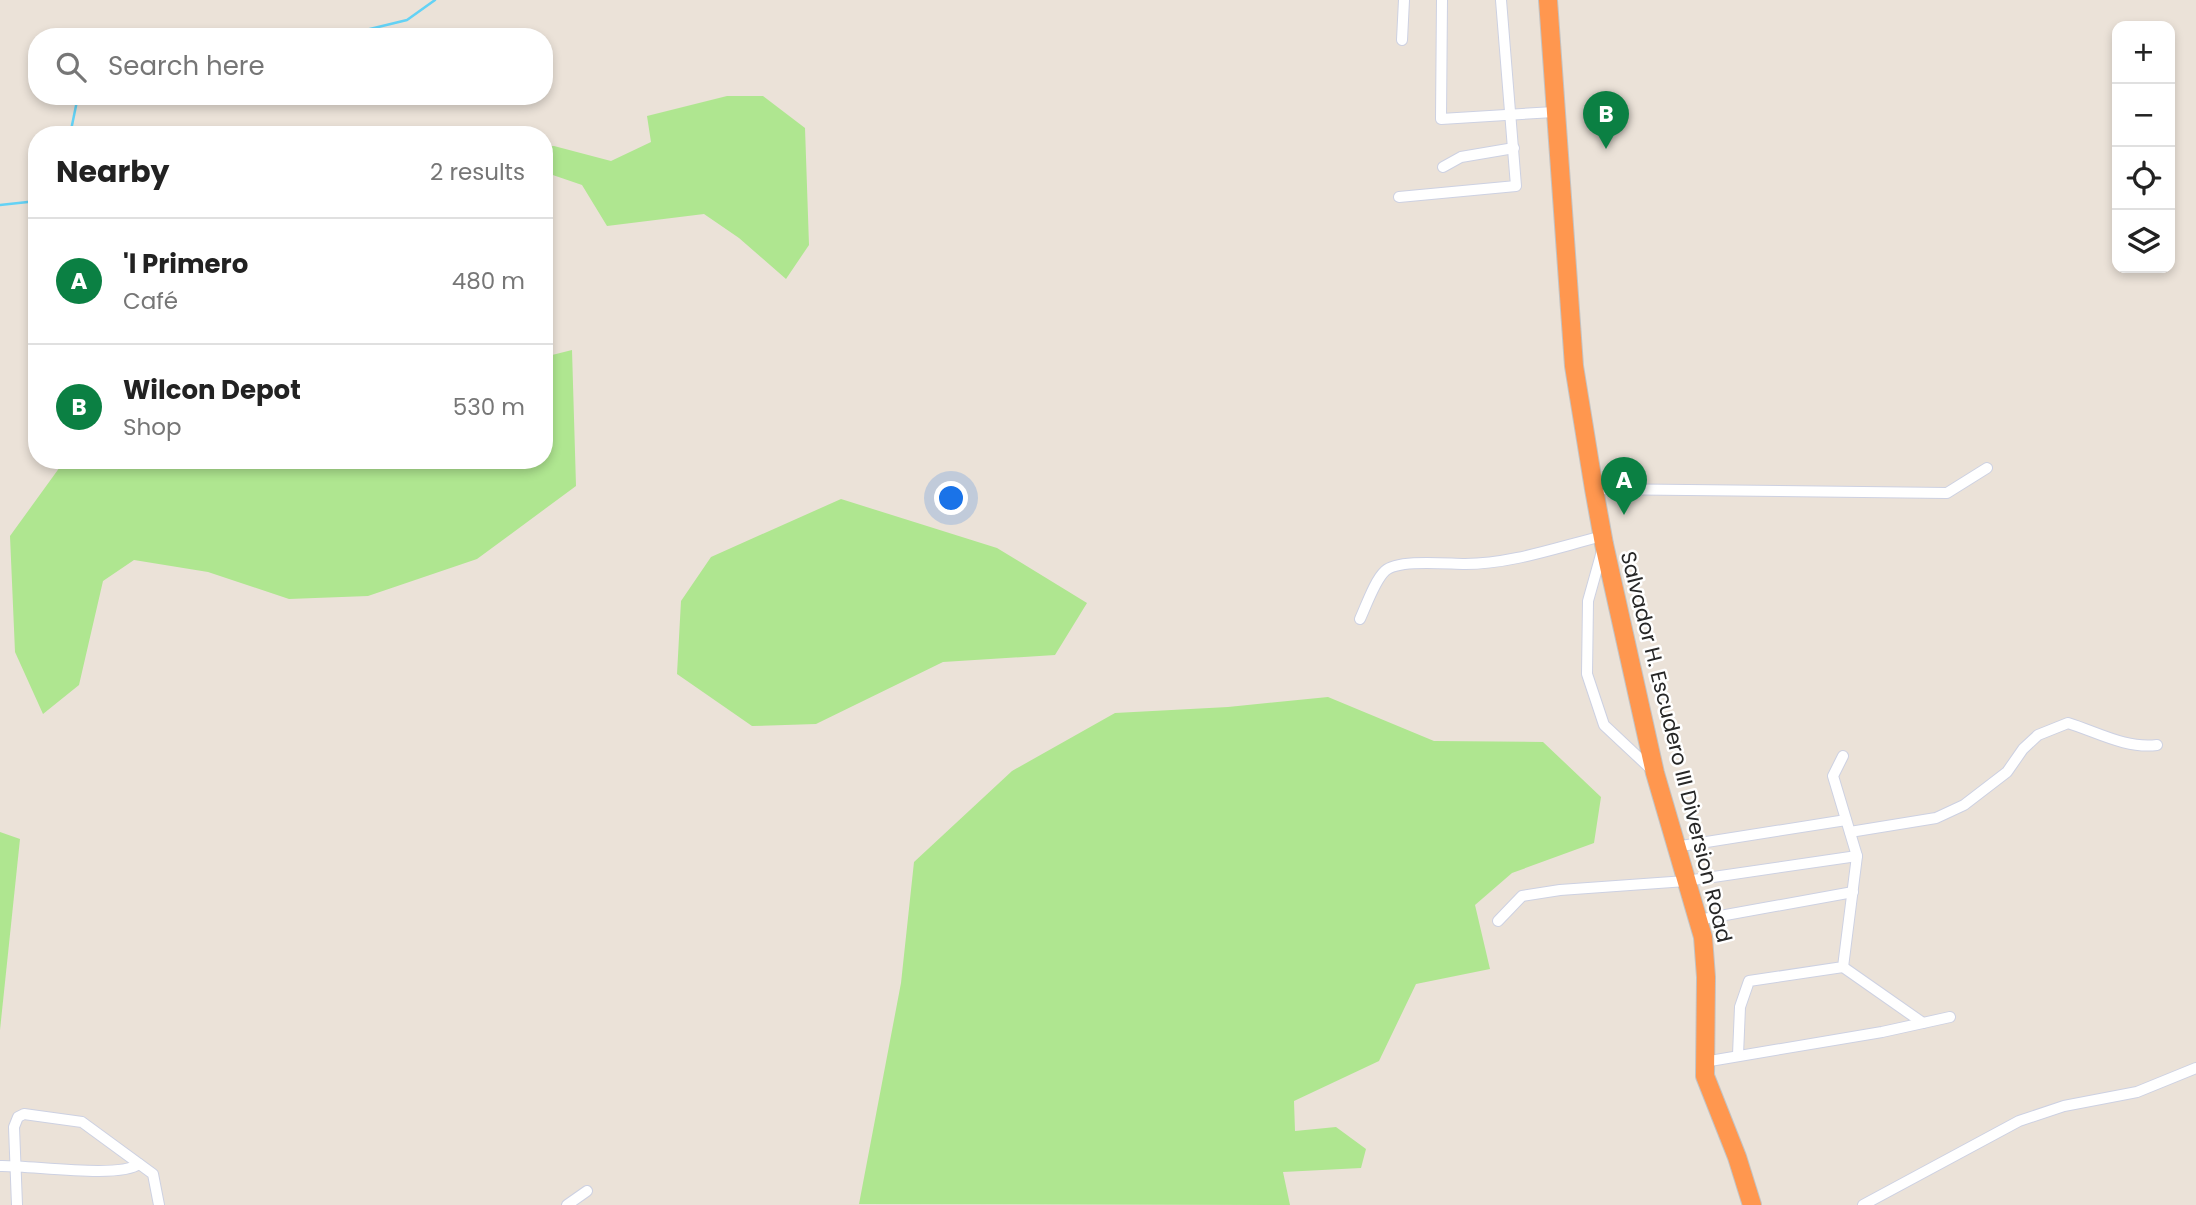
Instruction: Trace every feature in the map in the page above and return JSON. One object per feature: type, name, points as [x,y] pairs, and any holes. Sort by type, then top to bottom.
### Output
[{"type":"highway","name":"Salvador H. Escudero III Diversion Road","points":[[1548,0],[1573,366],[1603,540],[1655,773],[1703,937],[1706,977],[1705,1076],[1737,1157],[1752,1205]]},
{"type":"street","points":[[1402,40],[1404,0]]},
{"type":"street","points":[[1442,0],[1441,119],[1554,112]]},
{"type":"street","points":[[1399,197],[1516,186],[1501,0]]},
{"type":"street","points":[[1443,167],[1461,157],[1514,148]]},
{"type":"street","points":[[1594,489],[1947,493],[1987,468]]},
{"type":"street","points":[[1360,619],[1380,579],[1391,568],[1405,564],[1490,564],[1603,540],[1588,601],[1587,674],[1604,725],[1655,773]]},
{"type":"street","points":[[1850,832],[1936,818],[1964,805],[2007,772],[2023,749],[2038,735],[2068,723],[2125,743],[2142,747],[2157,745]]},
{"type":"street","points":[[1843,756],[1833,776],[1857,856],[1843,967]]},
{"type":"street","points":[[1675,847],[1846,820]]},
{"type":"street","points":[[1498,921],[1522,895],[1686,881],[1857,856]]},
{"type":"street","points":[[1698,920],[1853,892]]},
{"type":"street","points":[[1738,1055],[1741,1007],[1749,981],[1843,967],[1923,1023]]},
{"type":"street","points":[[1704,1062],[1882,1032],[1950,1017]]},
{"type":"street","points":[[1863,1205],[2019,1121],[2064,1106],[2137,1092],[2196,1068]]},
{"type":"street","points":[[17,1205],[14,1127],[18,1117],[24,1114],[82,1122],[153,1174],[159,1205]]},
{"type":"street","points":[[0,1166],[113,1171],[132,1169],[139,1164]]},
{"type":"street","points":[[567,1205],[587,1191]]},
{"type":"green space","points":[[727,96],[763,96],[805,128],[809,245],[786,279],[739,238],[704,214],[607,226],[582,185],[553,175],[553,146],[611,161],[651,142],[647,116]]},
{"type":"green space","points":[[572,350],[576,486],[477,559],[368,596],[289,599],[208,572],[134,560],[103,581],[79,685],[43,714],[15,652],[10,536],[58,469],[553,469],[553,355]]},
{"type":"green space","points":[[841,499],[997,548],[1087,603],[1055,655],[943,662],[816,724],[752,726],[677,674],[681,601],[711,557]]},
{"type":"green space","points":[[1328,697],[1434,741],[1543,742],[1601,797],[1594,843],[1512,873],[1475,905],[1490,969],[1416,984],[1379,1061],[1294,1101],[1295,1131],[1336,1127],[1366,1149],[1361,1168],[1283,1172],[1290,1205],[859,1204],[901,983],[914,862],[1012,771],[1115,713],[1228,707]]},
{"type":"green space","points":[[0,832],[20,839],[0,1030]]},
{"type":"waterway","points":[[374,28],[407,20],[435,0]]},
{"type":"waterway","points":[[72,126],[76,105]]},
{"type":"waterway","points":[[0,205],[28,202]]},
{"type":"place","name":"Wilcon Depot","points":[[1606,149]]},
{"type":"place","name":"'l Primero","points":[[1624,515]]}]
